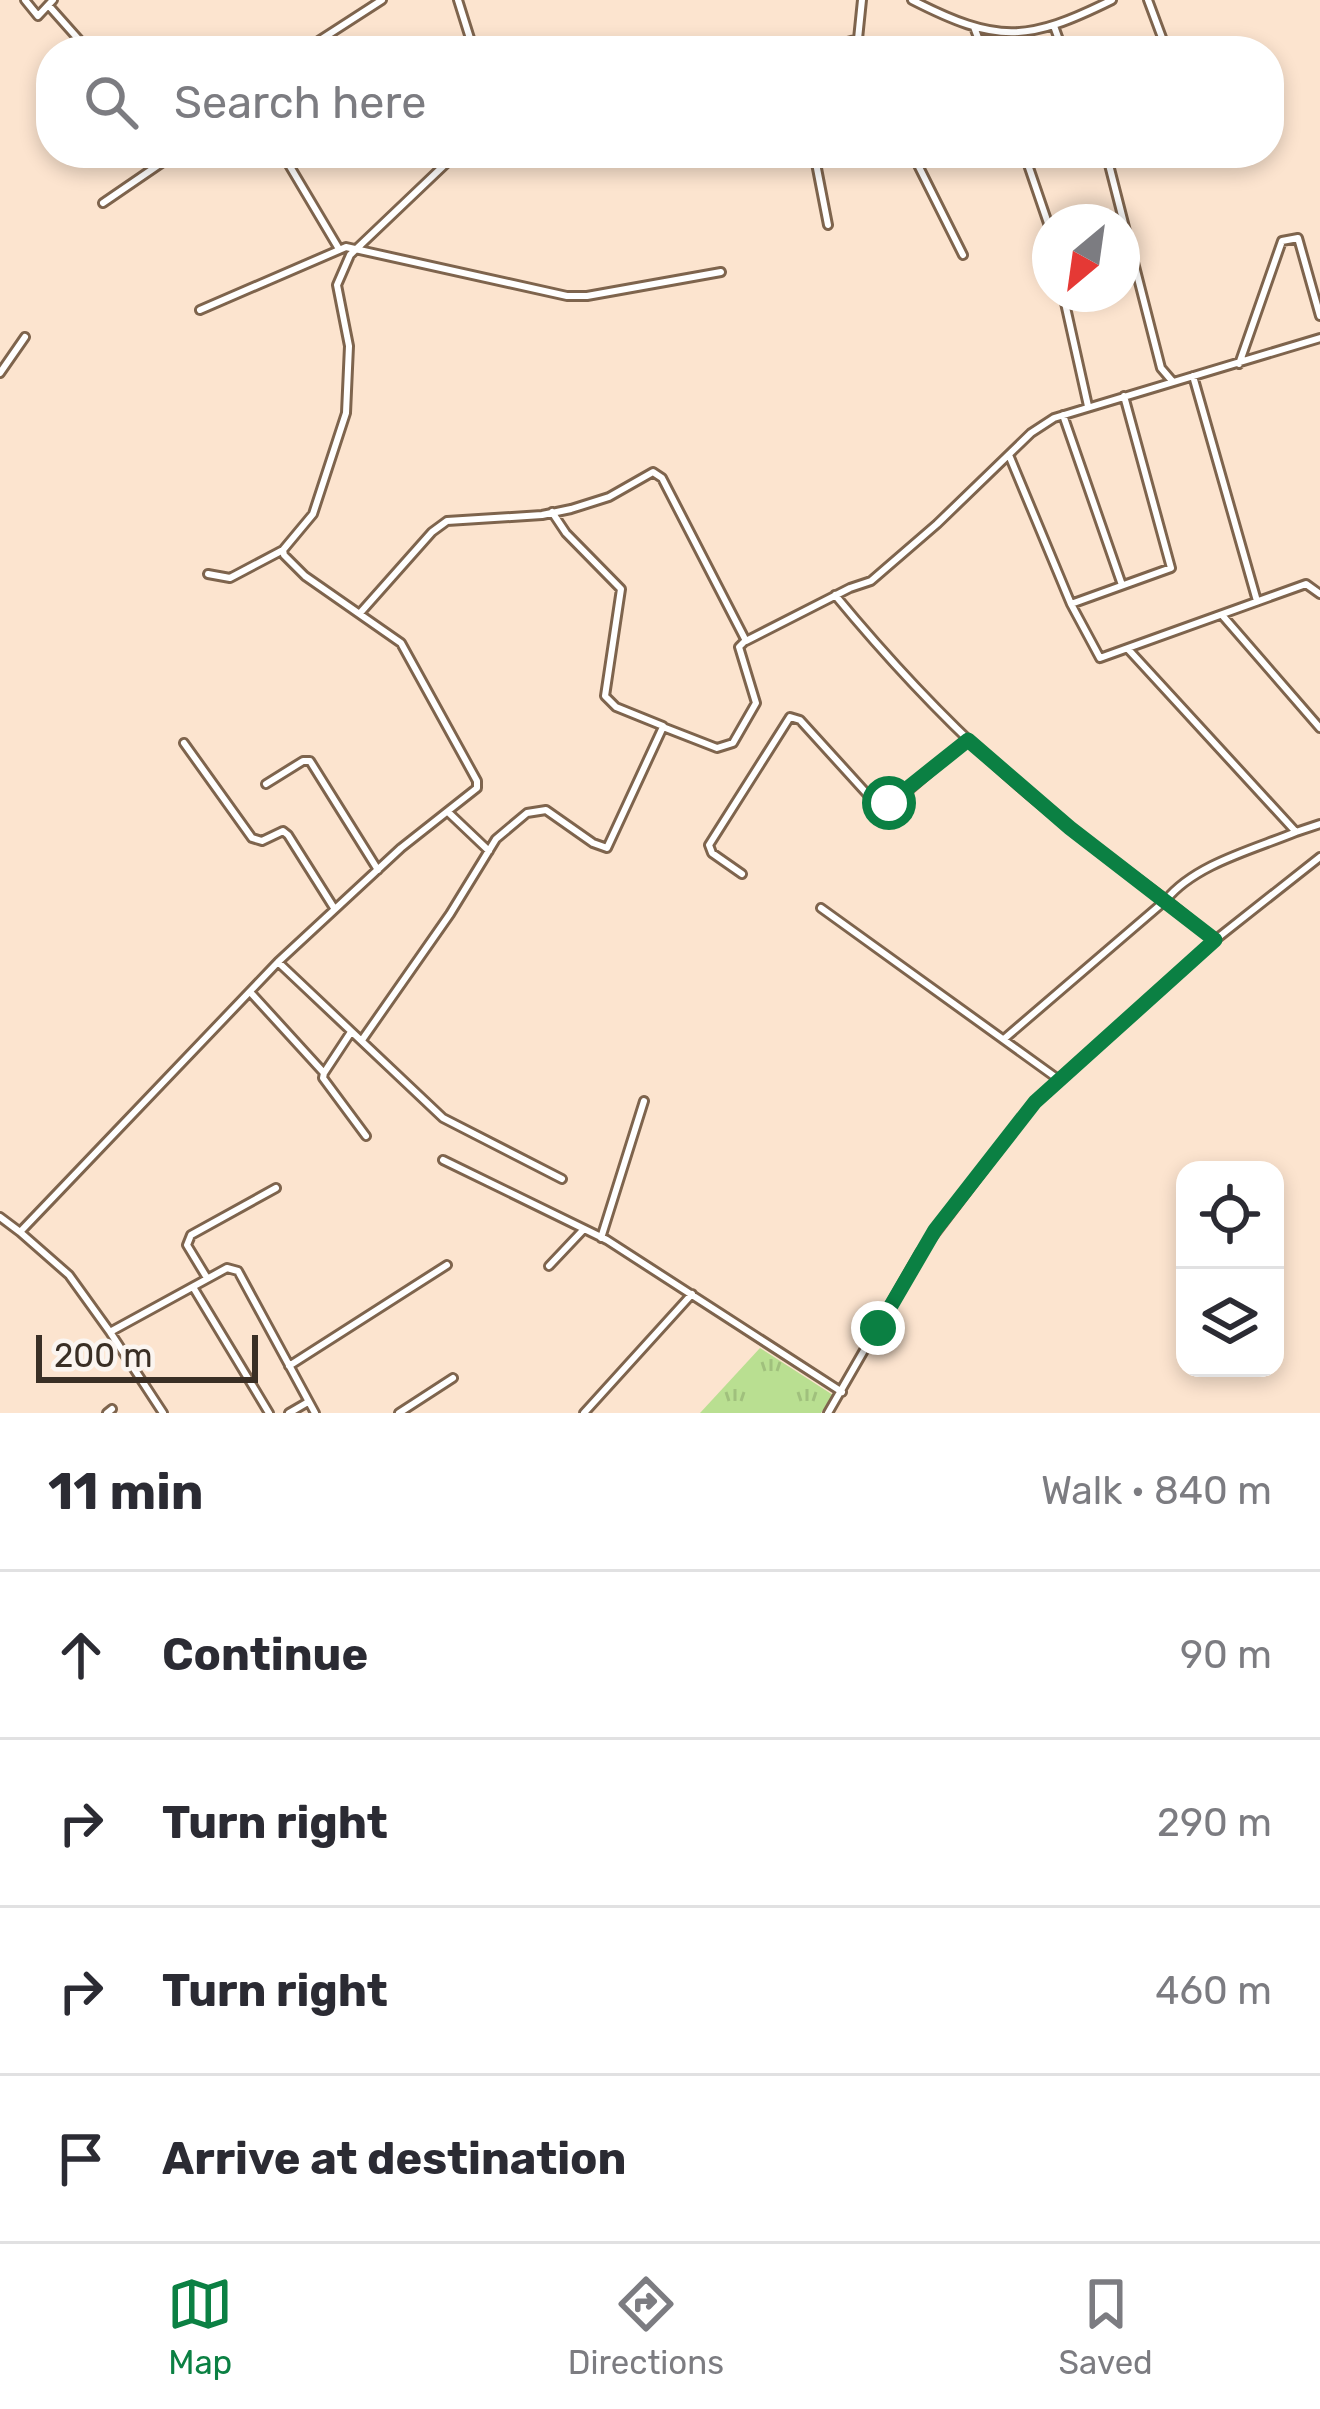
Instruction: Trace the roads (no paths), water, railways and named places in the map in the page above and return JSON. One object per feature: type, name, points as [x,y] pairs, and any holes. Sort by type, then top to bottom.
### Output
[{"type":"street","points":[[25,0],[38,16],[51,3],[77,36]]},
{"type":"street","points":[[326,36],[382,0]]},
{"type":"street","points":[[458,0],[469,36]]},
{"type":"street","points":[[857,36],[862,0]]},
{"type":"street","points":[[912,0],[974,27],[1018,34],[1054,26],[1112,0]]},
{"type":"street","points":[[1148,0],[1161,36]]},
{"type":"street","points":[[1054,26],[1058,36]]},
{"type":"street","points":[[974,27],[977,36]]},
{"type":"street","points":[[103,203],[149,168]]},
{"type":"street","points":[[291,168],[339,249]]},
{"type":"street","points":[[208,574],[230,578],[284,550],[313,514],[346,413],[349,346],[337,285],[350,254],[441,168]]},
{"type":"street","points":[[817,168],[827,225]]},
{"type":"street","points":[[920,168],[963,255]]},
{"type":"street","points":[[1030,168],[1044,204]]},
{"type":"street","points":[[1110,168],[1160,368],[1173,382]]},
{"type":"street","points":[[1239,364],[1282,242],[1298,238],[1320,316]]},
{"type":"street","points":[[200,310],[339,249],[357,247],[567,296],[721,272]]},
{"type":"street","points":[[1067,312],[1088,406]]},
{"type":"street","points":[[0,373],[25,338]]},
{"type":"street","points":[[552,512],[621,589],[605,696],[616,707],[717,748],[733,743],[757,703],[739,647],[880,574],[1040,426],[1088,406],[1320,338]]},
{"type":"street","points":[[1193,376],[1257,601]]},
{"type":"street","points":[[1071,604],[1171,568],[1124,396]]},
{"type":"street","points":[[1063,415],[1122,585]]},
{"type":"street","points":[[1009,455],[1071,604],[1100,658],[1306,584],[1320,594]]},
{"type":"street","points":[[361,612],[446,521],[552,512],[609,497],[647,472],[658,473],[746,641]]},
{"type":"street","points":[[20,1232],[278,962],[334,908],[472,794],[477,781],[401,643],[305,576],[287,560],[284,550]]},
{"type":"street","points":[[835,596],[968,740],[1070,828],[1215,940]]},
{"type":"street","points":[[1222,615],[1320,728]]},
{"type":"street","points":[[1128,649],[1296,832]]},
{"type":"street","points":[[742,874],[712,854],[710,845],[790,716],[800,720],[869,796],[883,804],[896,801],[968,740]]},
{"type":"street","points":[[362,1040],[496,839],[538,808],[607,848],[663,727]]},
{"type":"street","points":[[184,743],[252,838],[262,841],[283,831],[289,835],[334,908]]},
{"type":"street","points":[[266,784],[310,761],[378,870]]},
{"type":"street","points":[[448,812],[488,851]]},
{"type":"street","points":[[1004,1039],[1190,879],[1320,824]]},
{"type":"street","points":[[828,1413],[935,1230],[1035,1102],[1215,940],[1320,856]]},
{"type":"street","points":[[821,908],[1058,1079]]},
{"type":"street","points":[[278,962],[443,1118],[562,1179]]},
{"type":"street","points":[[250,993],[324,1073]]},
{"type":"street","points":[[352,1031],[322,1078],[365,1136]]},
{"type":"street","points":[[601,1238],[644,1101]]},
{"type":"street","points":[[443,1160],[601,1238],[842,1392]]},
{"type":"street","points":[[207,1278],[188,1245],[190,1235],[276,1189]]},
{"type":"street","points":[[0,1217],[69,1275],[163,1413]]},
{"type":"street","points":[[549,1266],[584,1229]]},
{"type":"street","points":[[289,1366],[448,1264]]},
{"type":"street","points":[[110,1332],[227,1268],[238,1270],[315,1413]]},
{"type":"street","points":[[193,1286],[268,1413]]},
{"type":"street","points":[[585,1413],[692,1294]]},
{"type":"street","points":[[399,1413],[454,1378]]},
{"type":"street","points":[[289,1413],[308,1402]]}]
